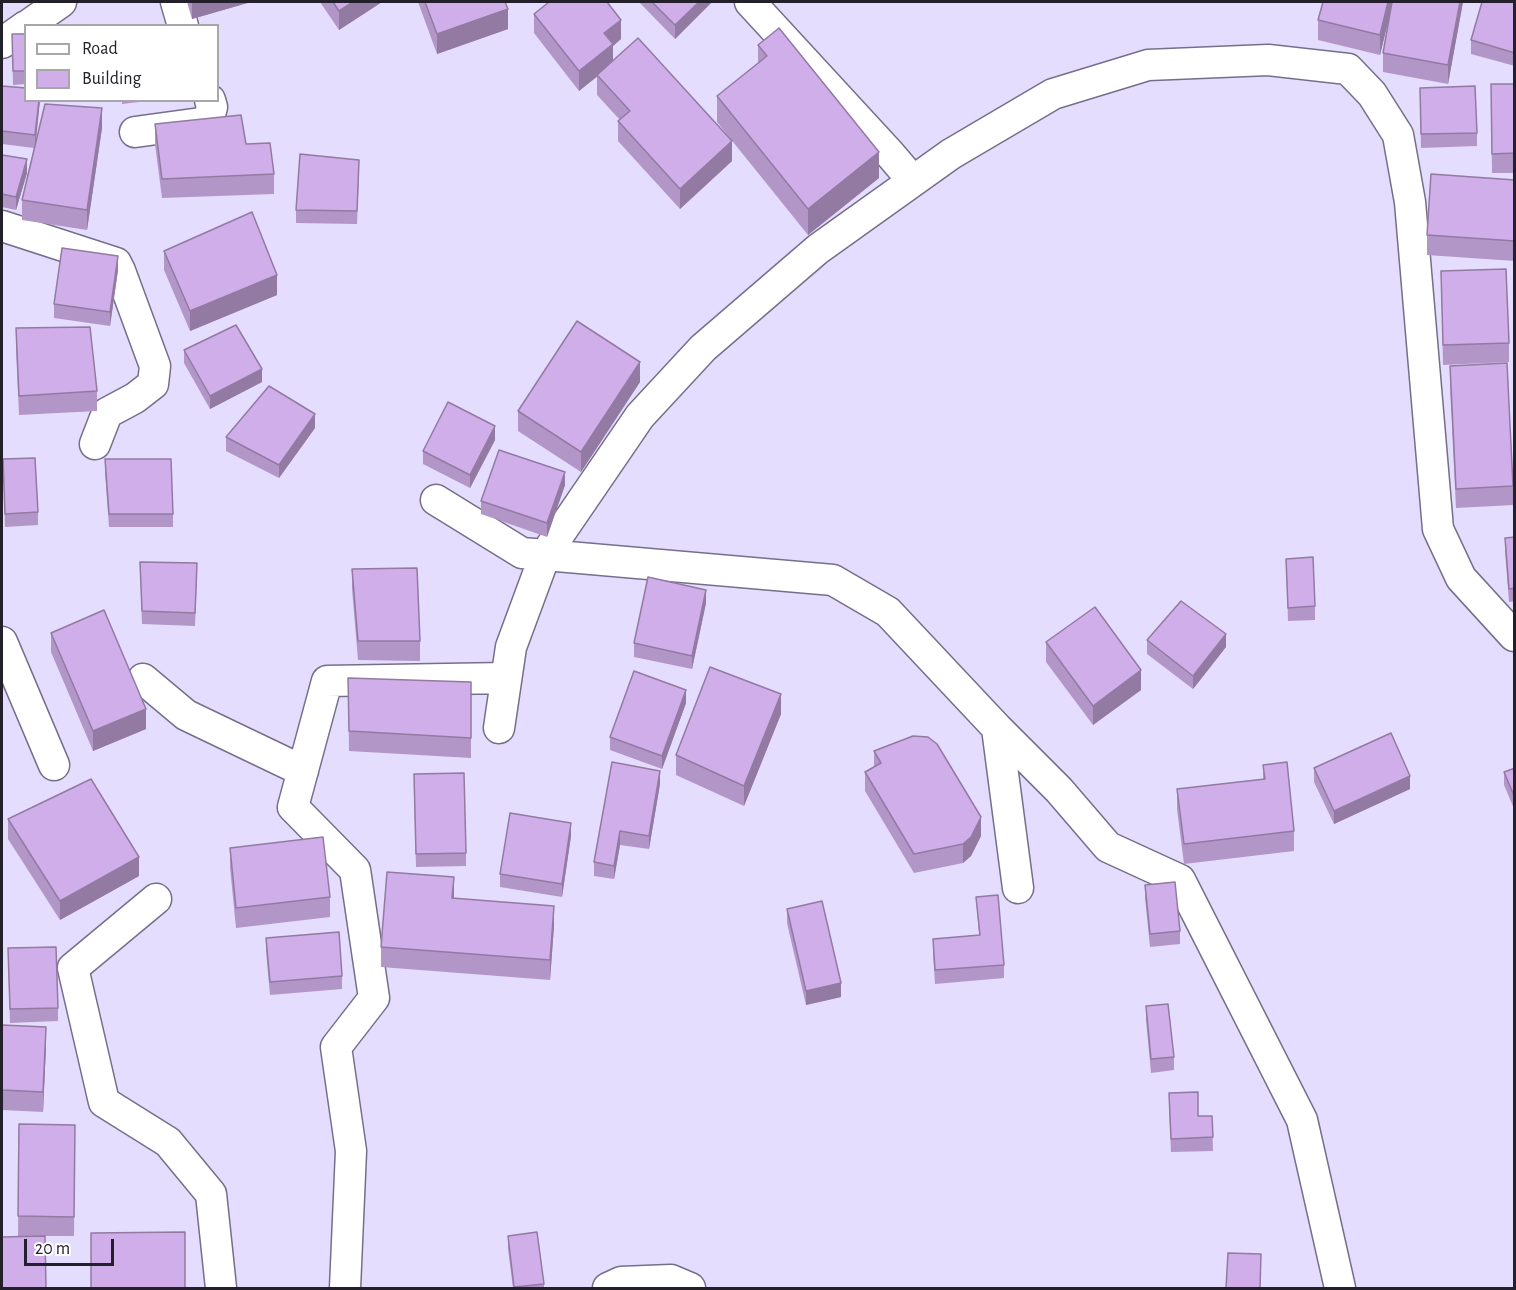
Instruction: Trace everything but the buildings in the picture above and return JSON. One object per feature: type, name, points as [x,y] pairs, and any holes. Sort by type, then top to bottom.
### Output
[{"type":"street","points":[[29,24],[61,2]]},
{"type":"street","points":[[176,2],[182,24]]},
{"type":"street","points":[[750,2],[913,181]]},
{"type":"street","points":[[2,43],[24,27]]},
{"type":"street","points":[[499,728],[511,647],[545,555],[640,416],[703,348],[818,249],[951,154],[1053,94],[1148,65],[1268,60],[1348,69],[1372,94],[1398,135],[1410,202],[1438,529],[1461,578],[1515,636]]},
{"type":"street","points":[[135,132],[208,122],[212,107],[211,102]]},
{"type":"street","points":[[2,226],[116,263],[120,271],[155,366],[153,384],[135,398],[107,413],[95,444]]},
{"type":"street","points":[[436,500],[522,553],[833,580],[888,612],[1059,790],[1108,847],[1180,880],[1302,1120],[1340,1288]]},
{"type":"street","points":[[2,642],[54,765]]},
{"type":"street","points":[[345,1288],[351,1151],[336,1047],[374,998],[355,870],[293,807],[327,681],[506,678]]},
{"type":"street","points":[[143,679],[186,715],[303,771]]},
{"type":"street","points":[[997,728],[1018,888]]},
{"type":"street","points":[[156,899],[73,968],[104,1102],[168,1142],[212,1194],[221,1288]]},
{"type":"street","points":[[617,1286],[671,1280],[690,1288]]}]
